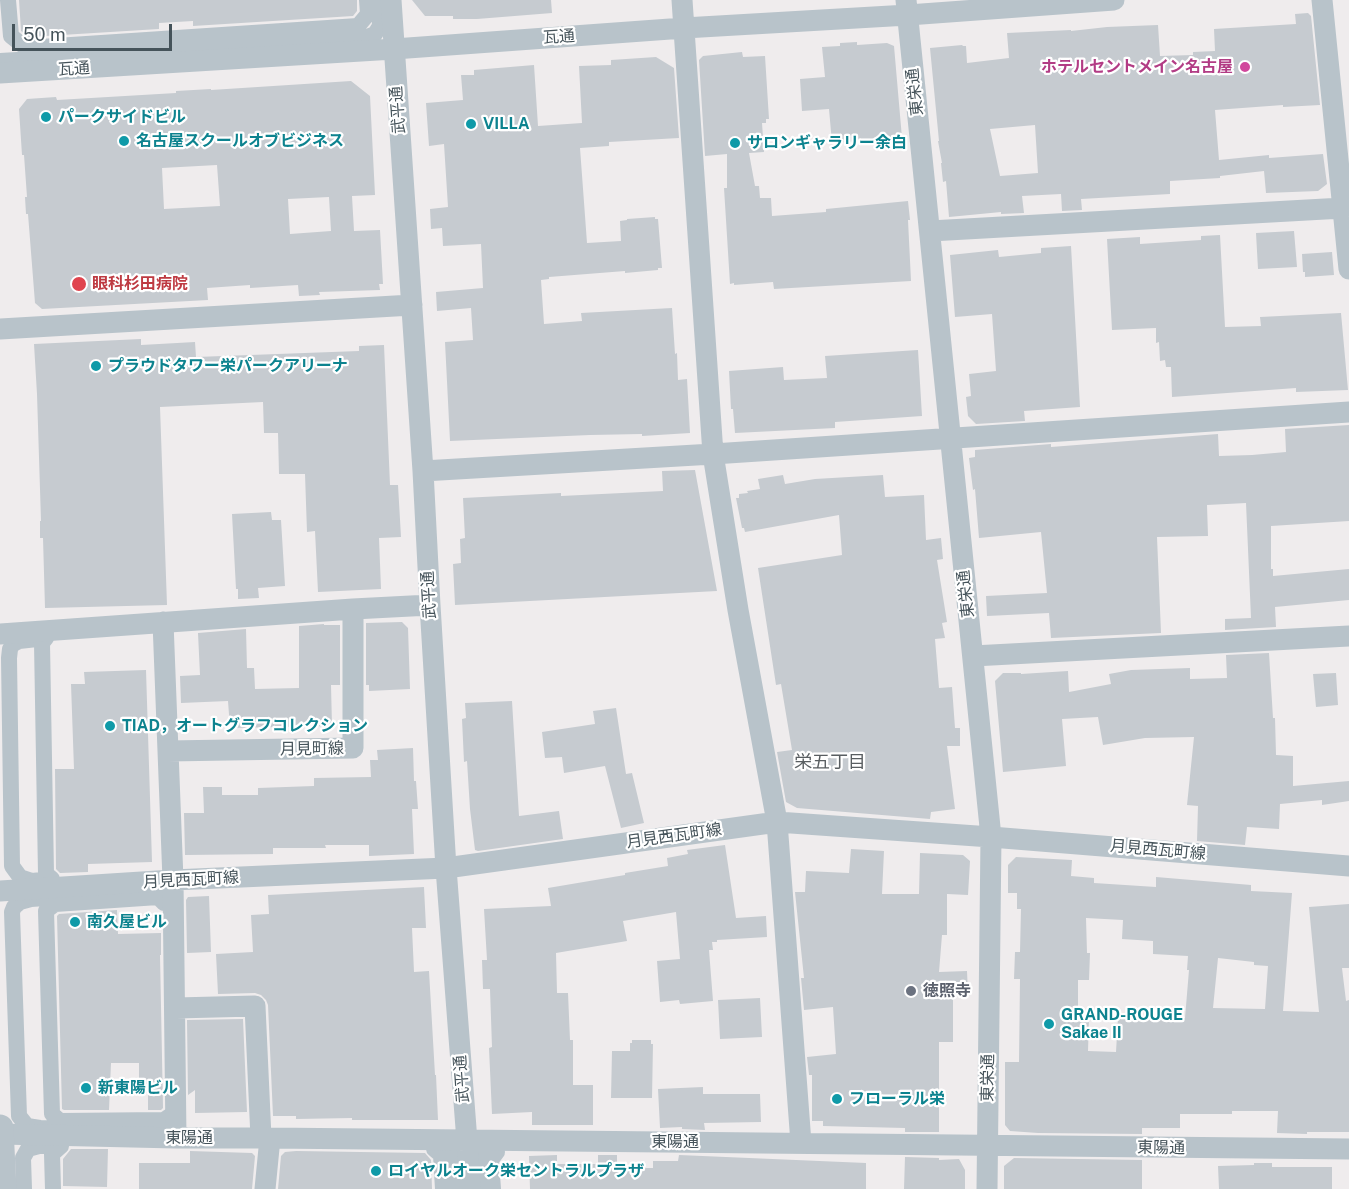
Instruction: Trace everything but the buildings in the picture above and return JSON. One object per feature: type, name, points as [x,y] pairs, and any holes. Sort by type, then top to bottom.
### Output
[{"type":"street","points":[[8,0],[12,36],[26,48],[358,26],[368,14],[367,0]]},
{"type":"street","points":[[1,69],[362,39],[375,34],[380,26],[379,0]]},
{"type":"street","name":"武平通","points":[[391,0],[423,471],[446,868],[470,1189]]},
{"type":"street","points":[[682,0],[713,454],[738,610],[777,822],[801,1143]]},
{"type":"street","name":"瓦通","points":[[1,69],[394,49],[684,28],[907,8],[1114,0]]},
{"type":"street","points":[[1322,0],[1349,269]]},
{"type":"street","name":"東栄通","points":[[907,8],[991,837],[987,1189]]},
{"type":"street","points":[[930,231],[1343,208]]},
{"type":"street","points":[[0,329],[412,305]]},
{"type":"street","points":[[423,471],[1349,412]]},
{"type":"street","points":[[0,634],[430,605]]},
{"type":"street","name":"月見町線","points":[[168,751],[353,748],[353,609]]},
{"type":"street","points":[[163,622],[173,880],[176,1138]]},
{"type":"street","points":[[973,656],[1349,636]]},
{"type":"street","points":[[46,638],[42,643],[46,874],[52,879],[32,881],[20,877],[12,866],[9,658],[10,649],[19,641],[46,638]]},
{"type":"street","name":"月見西瓦町線","points":[[0,891],[173,880],[446,868],[777,822],[1349,866]]},
{"type":"street","points":[[154,890],[163,896],[164,903],[158,897],[65,903],[55,904],[46,911],[52,1114],[60,1121],[164,1120],[170,1116],[166,1127],[161,1129],[32,1128],[27,1126],[19,1116],[12,912],[14,907],[31,898],[154,890]]},
{"type":"street","points":[[176,1008],[255,1006],[266,1138],[265,1189]]},
{"type":"street","points":[[0,1128],[3,1189]]},
{"type":"street","name":"東陽通","points":[[0,1134],[176,1138],[1349,1149]]},
{"type":"street","points":[[24,1189],[23,1158],[28,1149],[39,1146],[61,1146],[52,1154],[53,1189]]},
{"type":"street","points":[[443,1189],[441,1155],[434,1149],[447,1149],[455,1157],[457,1189]]},
{"type":"street","points":[[481,1189],[481,1157],[489,1152],[497,1152],[491,1160],[493,1189]]},
{"type":"place","name":"ホテルセントメイン名古屋","points":[[1245,67]]},
{"type":"place","name":"パークサイドビル","points":[[46,117]]},
{"type":"place","name":"VILLA","points":[[471,124]]},
{"type":"place","name":"名古屋スクールオブビジネス","points":[[124,141]]},
{"type":"place","name":"サロンギャラリー余白","points":[[735,143]]},
{"type":"place","name":"眼科杉田病院","points":[[79,284]]},
{"type":"place","name":"プラウドタワー栄パークアリーナ","points":[[96,366]]},
{"type":"place","name":"TIAD，オートグラフコレクション","points":[[110,726]]},
{"type":"place","name":"南久屋ビル","points":[[75,922]]},
{"type":"place","name":"徳照寺","points":[[911,991]]},
{"type":"place","name":"GRAND-ROUGE Sakae II","points":[[1049,1024]]},
{"type":"place","name":"新東陽ビル","points":[[86,1088]]},
{"type":"place","name":"フローラル栄","points":[[837,1099]]},
{"type":"place","name":"ロイヤルオーク栄セントラルプラザ","points":[[376,1171]]},
{"type":"district","name":"栄五丁目","points":[[830,762]]}]
